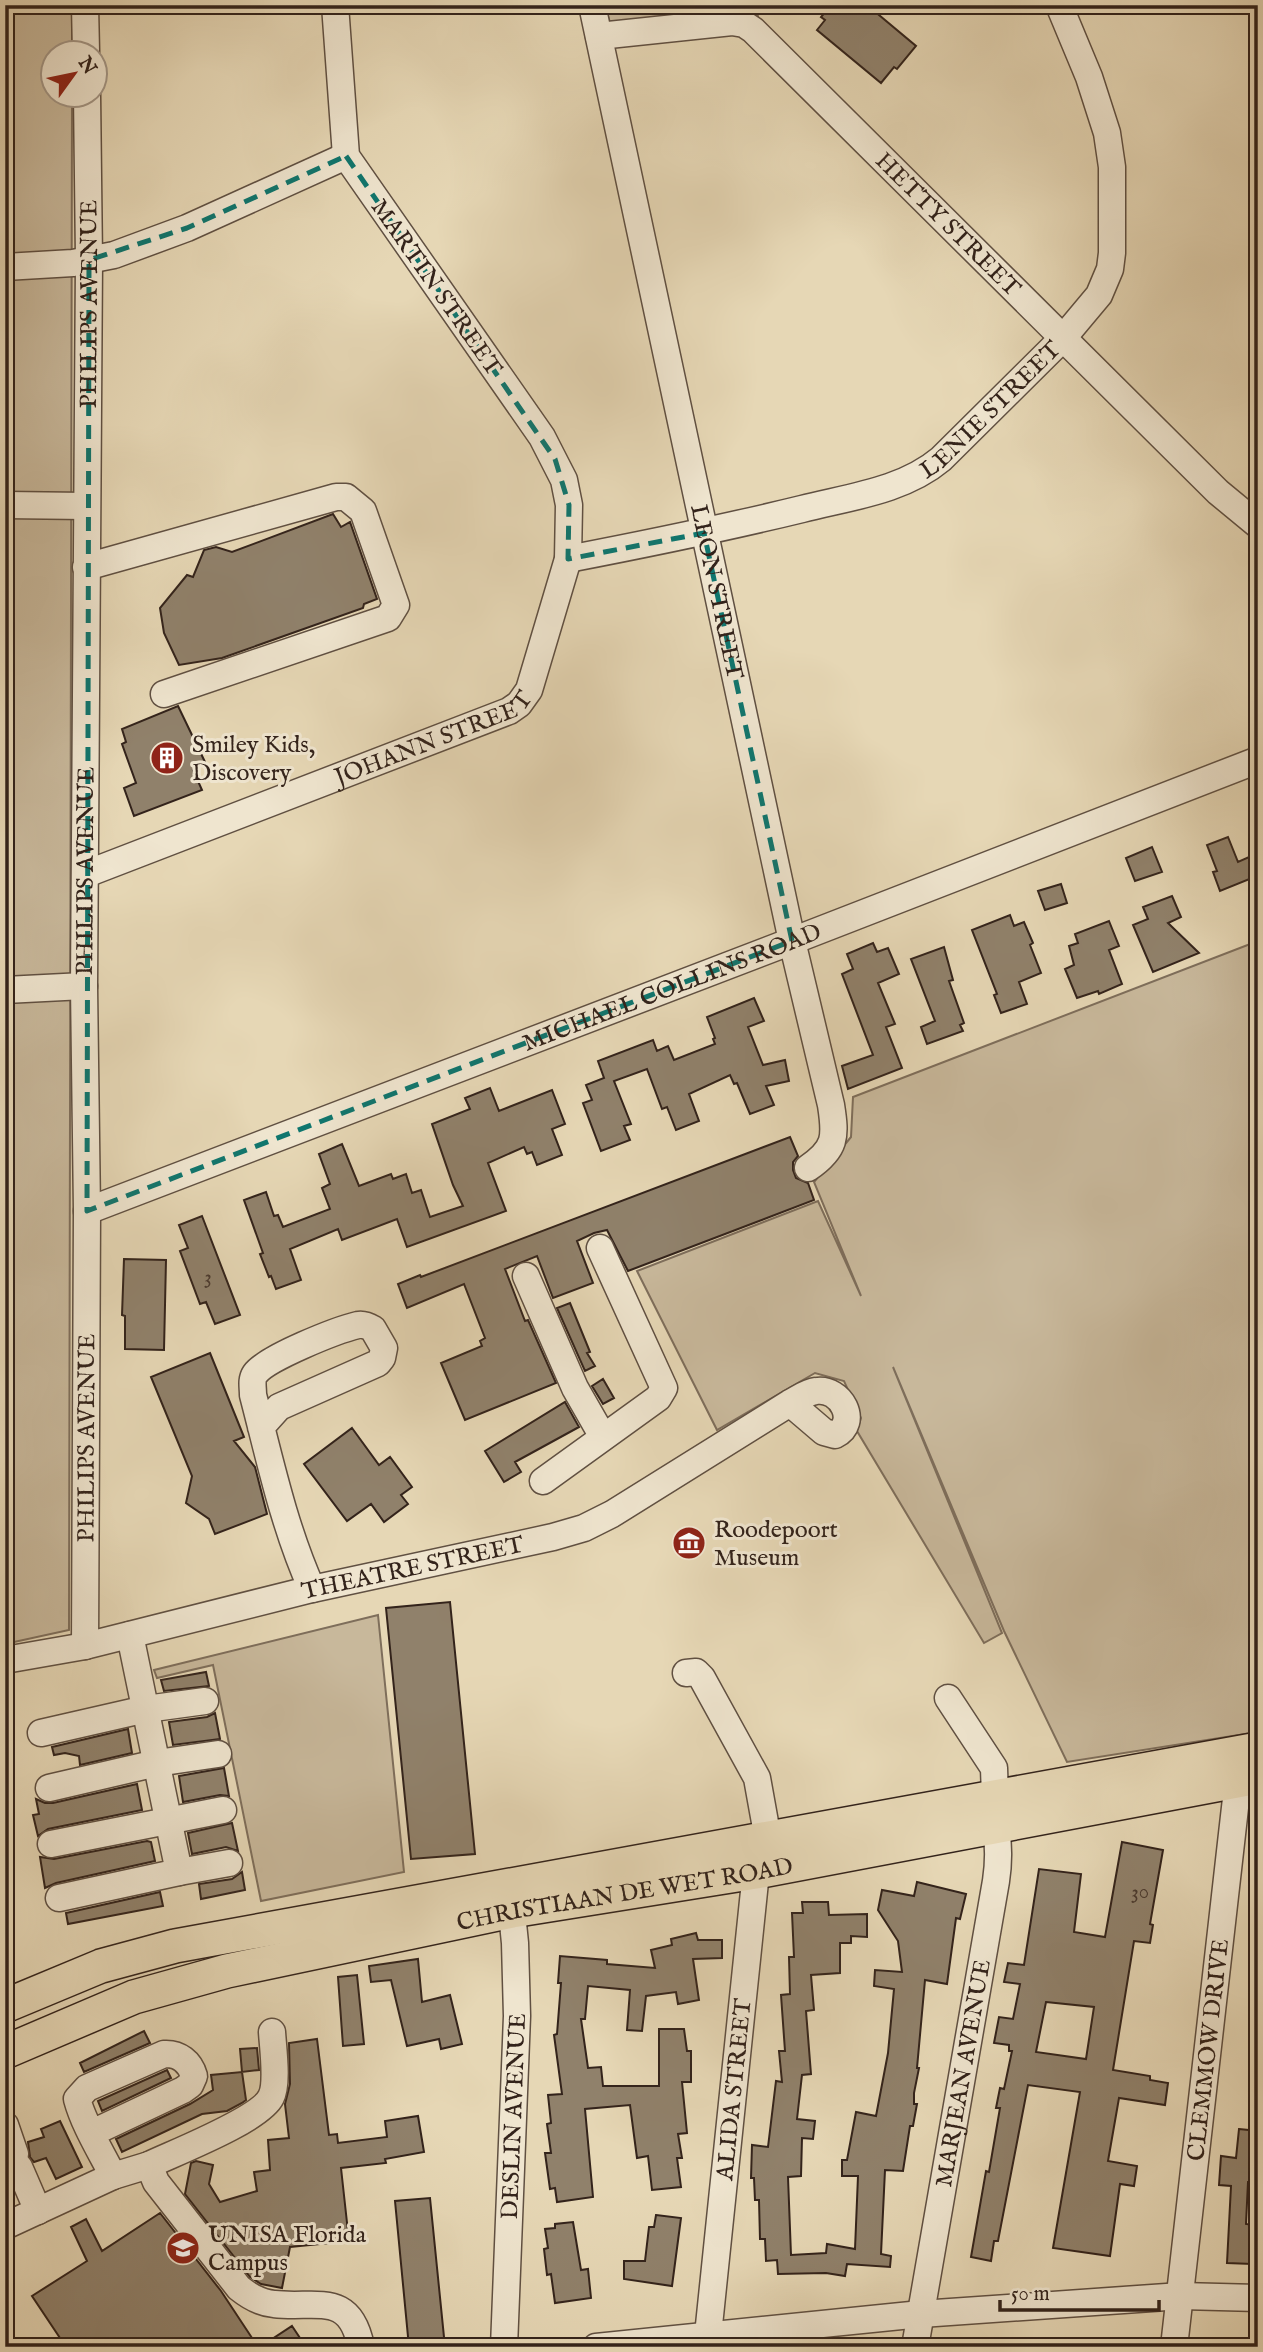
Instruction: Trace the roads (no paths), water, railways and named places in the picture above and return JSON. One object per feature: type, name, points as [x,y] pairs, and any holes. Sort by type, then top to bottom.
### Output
[{"type":"main road","name":"CHRISTIAAN DE WET ROAD","points":[[5,2006],[74,1975],[141,1954],[510,1898],[994,1808],[1248,1765]]},
{"type":"main road","name":"CHRISTIAAN DE WET ROAD","points":[[5,2052],[164,1987],[510,1898]]},
{"type":"street","points":[[85,5],[86,38]]},
{"type":"street","points":[[5,267],[73,263],[114,255],[187,228],[346,156],[335,5]]},
{"type":"street","name":"LEON STREET","points":[[592,5],[792,942],[835,1127],[832,1145],[823,1158],[808,1168]]},
{"type":"street","name":"LENIE STREET","points":[[568,559],[704,533],[878,490],[919,475],[941,458],[1063,338],[1099,295],[1110,269],[1112,167],[1107,133],[1098,102],[1059,5]]},
{"type":"street","name":"HETTY STREET","points":[[599,36],[721,23],[744,24],[1218,492],[1258,525]]},
{"type":"street","name":"PHILIPS AVENUE","points":[[85,1646],[87,108]]},
{"type":"street","name":"MARTIN STREET","points":[[346,156],[555,459],[564,480],[569,505],[568,559]]},
{"type":"street","points":[[86,567],[336,497],[346,497],[363,510],[396,606],[392,615],[267,661],[164,694]]},
{"type":"street","points":[[5,505],[86,506]]},
{"type":"street","name":"JOHANN STREET","points":[[86,874],[509,711],[519,704],[529,690],[568,559]]},
{"type":"street","name":"MICHAEL COLLINS ROAD","points":[[87,1211],[792,942],[1258,760]]},
{"type":"street","points":[[5,990],[84,986]]},
{"type":"street","points":[[543,1481],[658,1398],[664,1388],[600,1248]]},
{"type":"street","points":[[526,1276],[575,1388],[603,1437]]},
{"type":"street","points":[[261,1427],[279,1407],[378,1363],[384,1348],[373,1329],[358,1325],[295,1349],[264,1365],[252,1380],[261,1427],[293,1544],[312,1589]]},
{"type":"street","name":"THEATRE STREET","points":[[5,1660],[85,1646],[312,1589],[584,1528],[790,1403]]},
{"type":"street","points":[[130,1635],[179,1872]]},
{"type":"street","name":"ALIDA STREET","points":[[685,1674],[696,1672],[702,1678],[757,1777],[758,1851],[708,2335]]},
{"type":"street","name":"MARJEAN AVENUE","points":[[915,2347],[1000,1853],[994,1808],[993,1768],[948,1698]]},
{"type":"street","points":[[41,1733],[146,1709],[205,1701]]},
{"type":"street","points":[[49,1788],[156,1763],[218,1754]]},
{"type":"street","name":"CLEMMOW DRIVE","points":[[1174,2347],[1248,1765]]},
{"type":"street","points":[[51,1844],[223,1810]]},
{"type":"street","points":[[59,1898],[229,1863]]},
{"type":"street","name":"DESLIN AVENUE","points":[[504,2347],[517,2016],[510,1898]]},
{"type":"street","points":[[5,2226],[113,2176],[149,2165],[240,2123],[265,2105],[271,2098],[273,2089],[272,2032]]},
{"type":"street","points":[[5,2125],[38,2211]]},
{"type":"street","points":[[92,2133],[113,2176]]},
{"type":"street","points":[[149,2165],[156,2182],[239,2288],[250,2296],[274,2304],[331,2305],[341,2310],[356,2328],[361,2347]]},
{"type":"street","points":[[596,2347],[921,2314],[1181,2296],[1258,2298]]},
{"type":"place","name":"Smiley Kids, Discovery","points":[[167,758]]},
{"type":"place","name":"Roodepoort Museum","points":[[689,1543]]},
{"type":"place","name":"UNISA Florida Campus","points":[[183,2248]]}]
